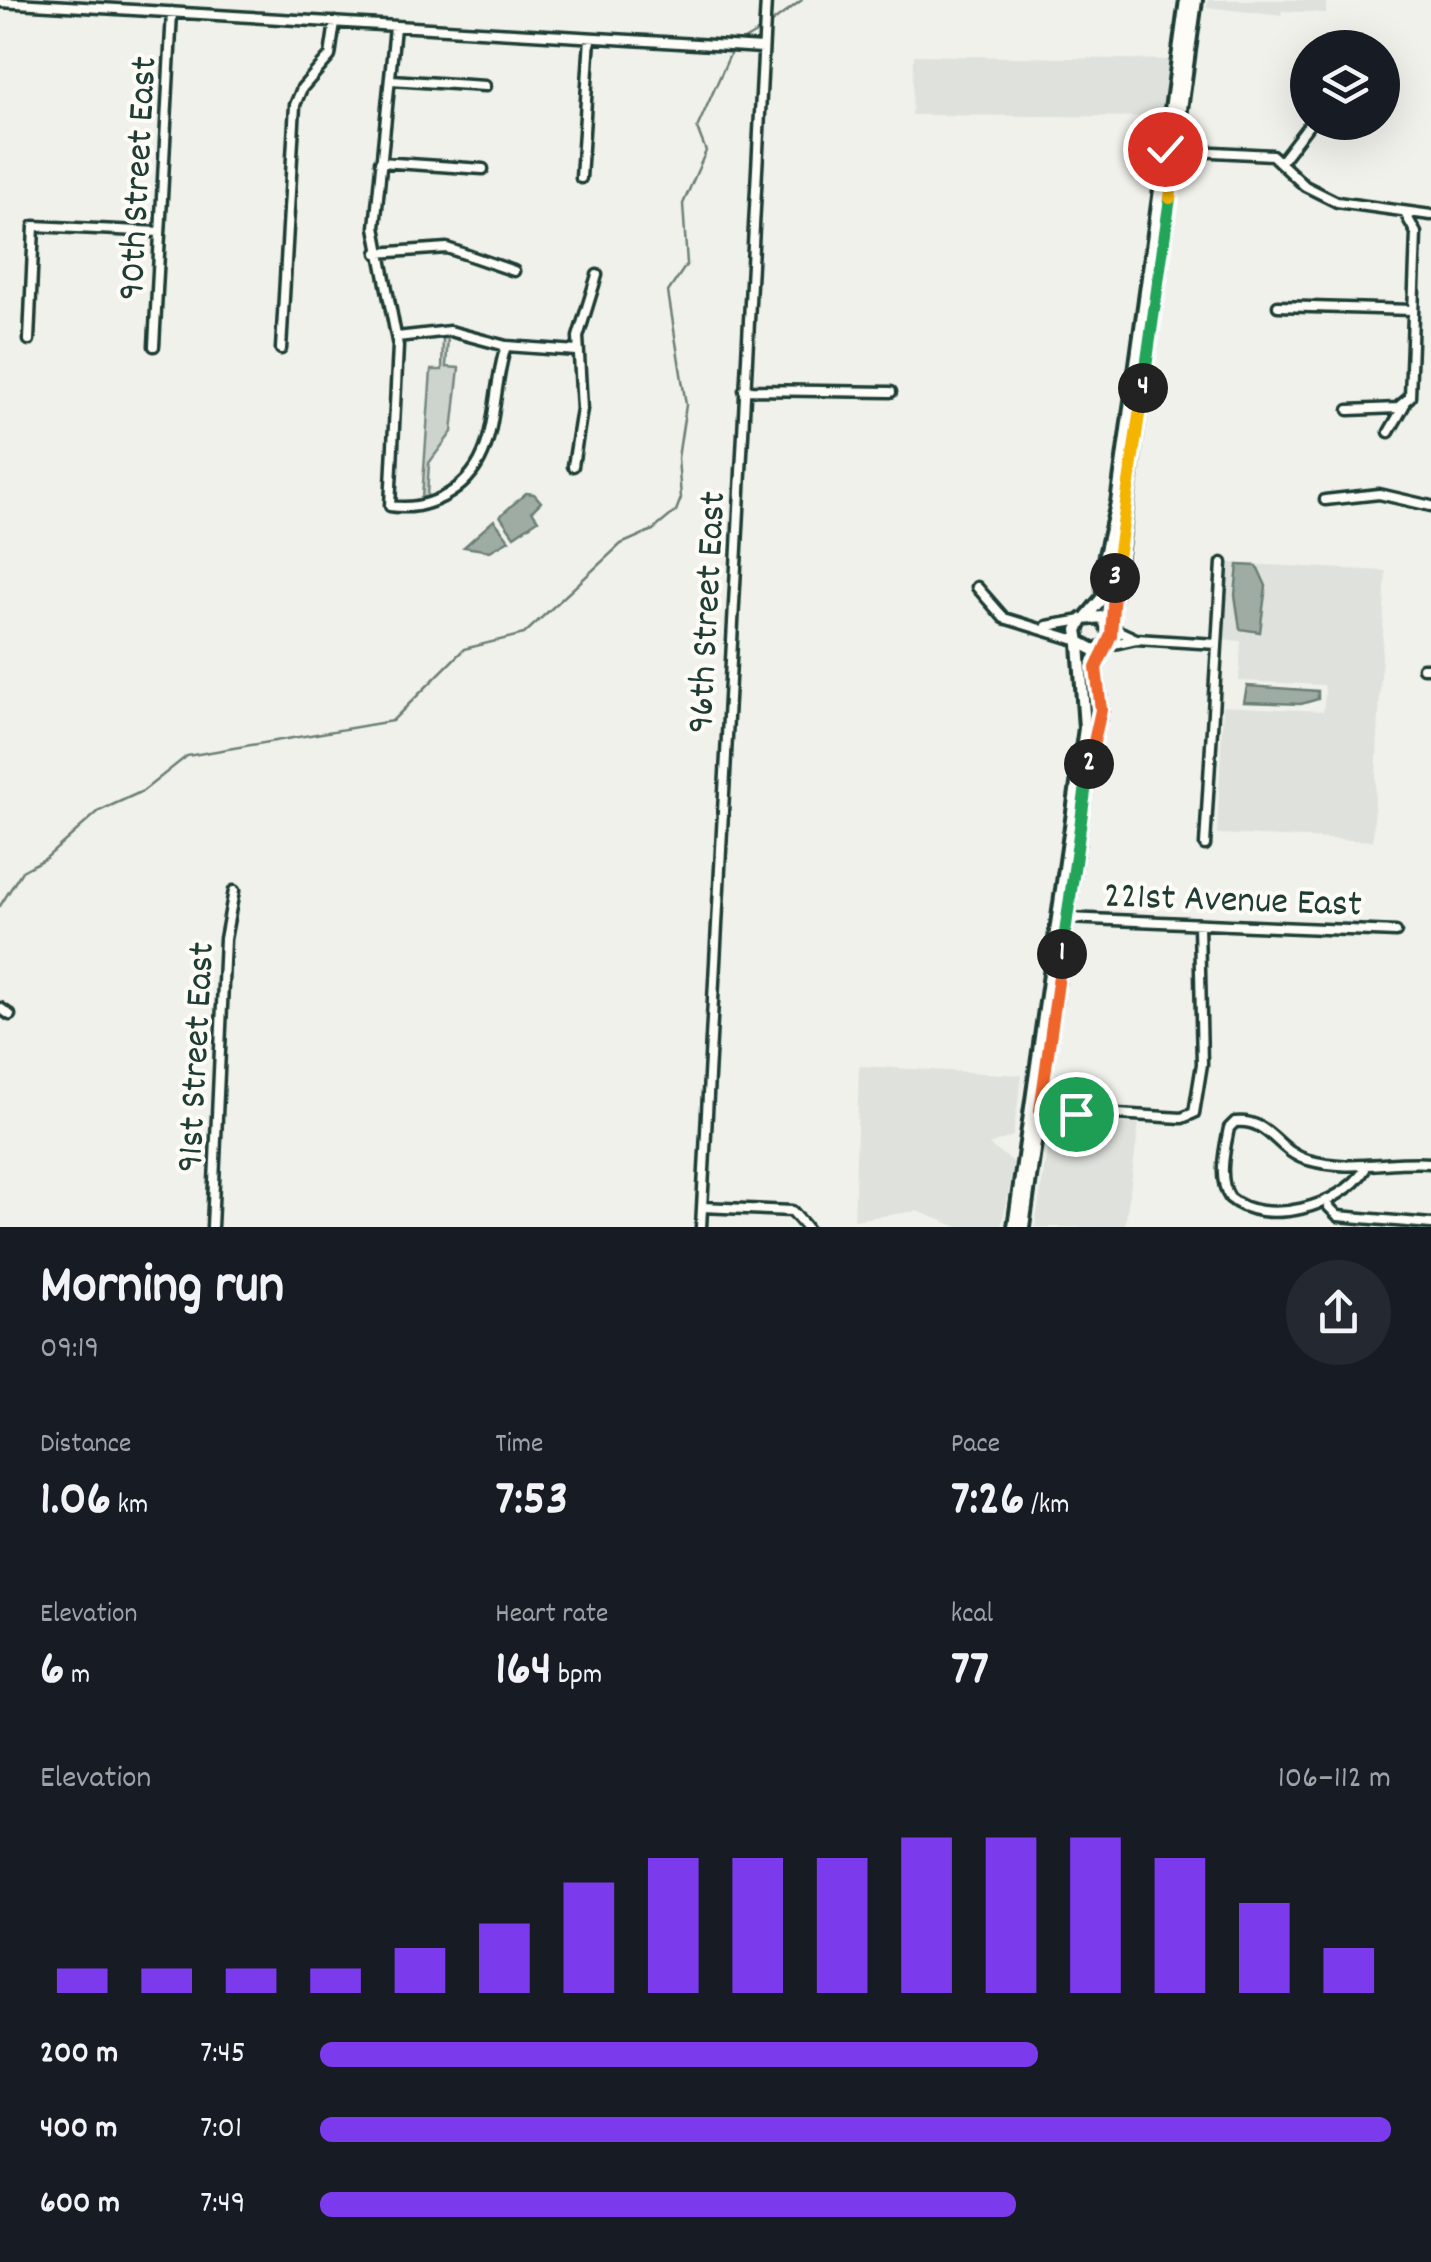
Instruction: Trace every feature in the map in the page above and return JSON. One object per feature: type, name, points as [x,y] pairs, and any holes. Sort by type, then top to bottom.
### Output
[{"type":"main road","points":[[1014,1227],[1101,710],[1096,668],[1110,627],[1171,150],[1186,0]]},
{"type":"main road","points":[[1024,1227],[1035,1109],[1085,728],[1077,630],[1103,597],[1102,568],[1118,503],[1196,0]]},
{"type":"main road","points":[[1084,618],[1102,617],[1110,627]]},
{"type":"main road","points":[[1079,641],[1090,650],[1105,646]]},
{"type":"street","name":"96th Street East","points":[[702,1227],[766,0]]},
{"type":"street","points":[[0,2],[763,48]]},
{"type":"street","name":"90th Street East","points":[[154,346],[172,12]]},
{"type":"street","points":[[281,350],[295,105],[302,88],[330,56],[335,22]]},
{"type":"street","points":[[395,27],[380,162],[377,253],[397,337],[390,506],[420,506],[463,484],[484,455],[506,346]]},
{"type":"street","points":[[581,178],[590,38]]},
{"type":"street","points":[[391,80],[485,86]]},
{"type":"street","points":[[1282,160],[1298,140]]},
{"type":"street","points":[[1171,150],[1252,152],[1282,160],[1306,186],[1328,199],[1431,215]]},
{"type":"street","points":[[380,162],[483,169]]},
{"type":"street","points":[[1389,432],[1405,406],[1411,377],[1416,233],[1404,213]]},
{"type":"street","points":[[29,340],[34,226],[160,232]]},
{"type":"street","points":[[377,253],[448,248],[514,271]]},
{"type":"street","points":[[573,466],[582,409],[577,351],[582,316],[597,275]]},
{"type":"street","points":[[1278,306],[1412,310]]},
{"type":"street","points":[[397,337],[450,331],[506,346],[577,351]]},
{"type":"street","points":[[744,390],[891,392]]},
{"type":"street","points":[[1349,410],[1405,406]]},
{"type":"street","points":[[1325,500],[1362,500],[1379,494],[1431,506]]},
{"type":"street","points":[[1205,846],[1222,563]]},
{"type":"street","points":[[977,587],[998,614],[1079,641]]},
{"type":"street","points":[[1032,626],[1084,618]]},
{"type":"street","points":[[1110,627],[1136,638],[1217,644]]},
{"type":"street","points":[[1105,646],[1136,638]]},
{"type":"street","name":"91st Street East","points":[[212,1227],[225,939],[234,891]]},
{"type":"street","name":"221st Avenue East","points":[[1067,918],[1396,932]]},
{"type":"street","points":[[1035,1109],[1187,1118],[1194,1113],[1202,1064],[1200,924]]},
{"type":"street","points":[[0,1008],[10,1015]]},
{"type":"street","points":[[1365,1170],[1329,1207],[1273,1223],[1230,1198],[1224,1177],[1229,1128],[1235,1122],[1252,1122],[1270,1130],[1298,1157],[1365,1170],[1394,1161],[1431,1162]]},
{"type":"street","points":[[702,1207],[792,1211],[806,1227]]},
{"type":"street","points":[[1329,1207],[1338,1216],[1431,1224]]},
{"type":"shaded area","points":[[1208,0],[1326,0],[1326,13],[1282,11],[1281,16],[1207,7]]},
{"type":"shaded area","points":[[914,55],[1174,60],[1164,117],[912,115]]},
{"type":"shaded area","points":[[443,337],[448,337],[446,367],[459,368],[452,432],[429,463],[427,496],[422,498],[431,370],[442,370]]},
{"type":"shaded area","points":[[526,493],[534,494],[541,502],[532,511],[538,520],[514,536],[500,516]]},
{"type":"shaded area","points":[[494,520],[509,540],[490,551],[464,547]]},
{"type":"shaded area","points":[[1228,563],[1386,571],[1373,841],[1217,834],[1223,706],[1323,711],[1325,693],[1324,685],[1239,681],[1241,641],[1224,640]]},
{"type":"shaded area","points":[[1238,565],[1257,566],[1266,586],[1260,632],[1240,629],[1235,595]]},
{"type":"shaded area","points":[[1247,686],[1318,691],[1318,699],[1301,704],[1244,702]]},
{"type":"shaded area","points":[[859,1066],[1022,1075],[1013,1136],[989,1145],[1015,1163],[1001,1227],[958,1227],[917,1211],[854,1220]]},
{"type":"shaded area","points":[[1052,1121],[1139,1124],[1125,1227],[1035,1227]]},
{"type":"waterway","points":[[767,26],[802,0]]},
{"type":"waterway","points":[[737,44],[761,30]]},
{"type":"waterway","points":[[0,906],[22,871],[46,858],[99,811],[143,791],[187,756],[392,721],[464,649],[524,634],[621,544],[653,530],[676,511],[681,498],[678,458],[686,405],[668,292],[687,264],[683,204],[706,151],[697,128],[732,50]]},
{"type":"route","points":[[1076,1114],[1040,1110],[1090,758],[1101,710],[1096,668],[1111,635],[1114,587],[1176,151],[1165,149]]}]
